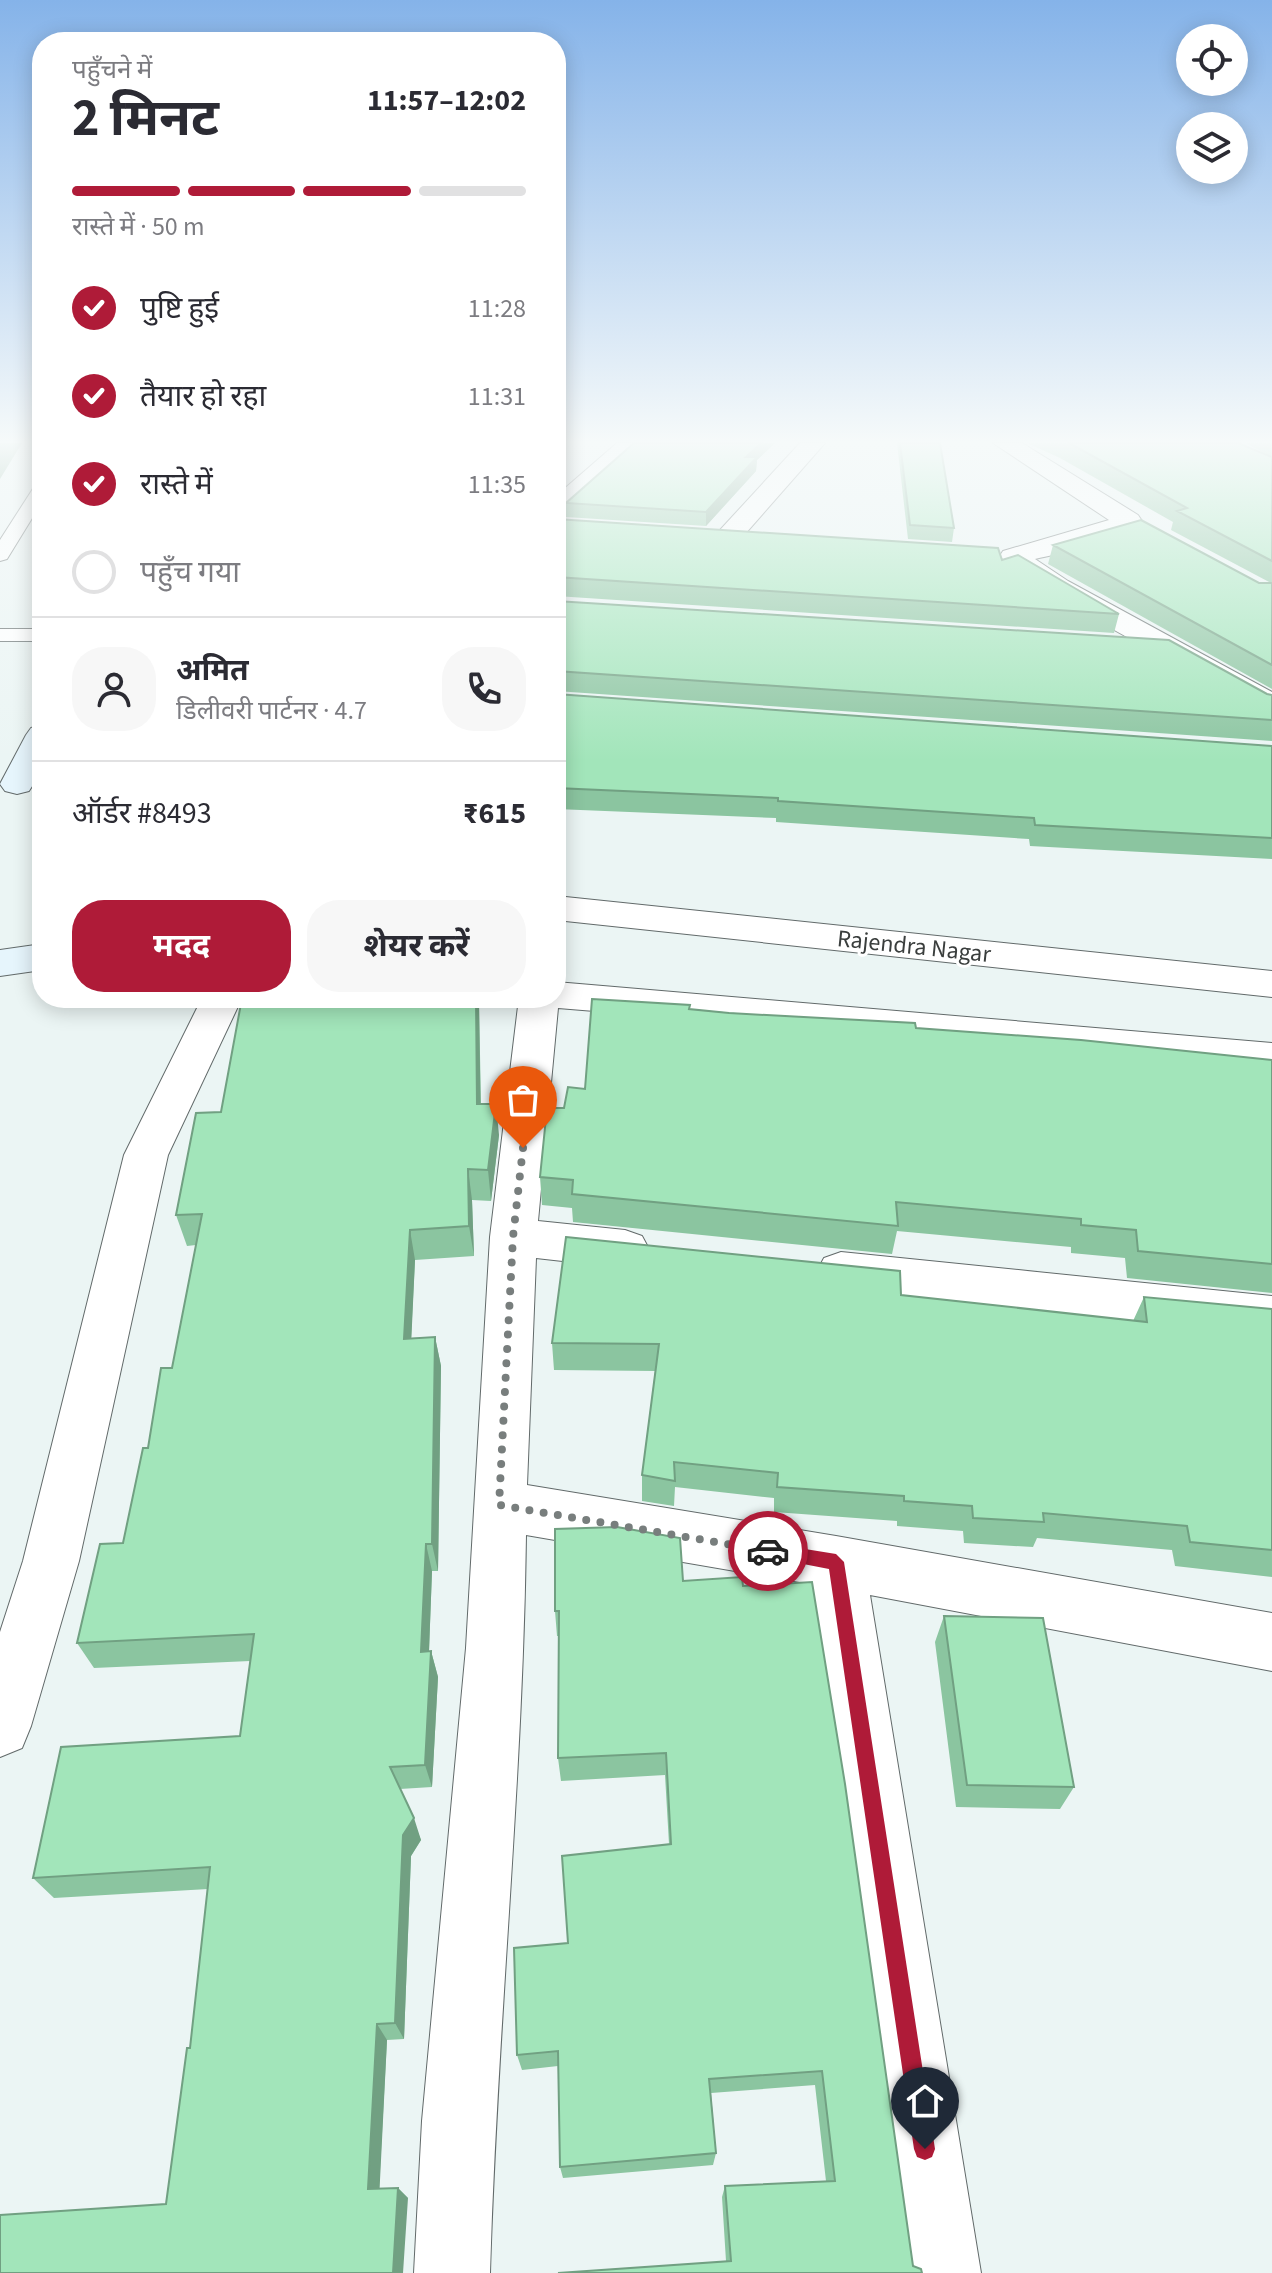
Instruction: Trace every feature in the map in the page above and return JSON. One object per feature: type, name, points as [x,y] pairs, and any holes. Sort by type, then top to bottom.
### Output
[{"type":"main road","points":[[20,784],[32,757]]},
{"type":"main road","points":[[0,963],[32,958]]},
{"type":"street","points":[[982,555],[1013,557],[1042,549]]},
{"type":"street","points":[[1013,557],[1058,587],[1272,705]]},
{"type":"street","points":[[1109,645],[1172,649]]},
{"type":"street","name":"Rajendra Nagar","points":[[566,909],[1272,984]]},
{"type":"street","points":[[566,996],[1272,1057]]},
{"type":"street","points":[[0,1726],[51,1561],[146,1155],[217,1008]]},
{"type":"street","points":[[452,2273],[458,2121],[495,1648],[513,1237],[538,1008]]},
{"type":"street","points":[[513,1237],[672,1254]]},
{"type":"street","points":[[799,1266],[1272,1316]]},
{"type":"street","points":[[499,1505],[836,1562],[1272,1642]]},
{"type":"street","points":[[836,1562],[943,2273]]},
{"type":"lane","points":[[0,635],[32,635]]},
{"type":"building","points":[[566,549],[998,549],[1002,560],[1018,555],[1119,614],[566,578]]},
{"type":"building","points":[[1060,549],[1195,549],[1259,583],[1272,583],[1272,665]]},
{"type":"building","points":[[1249,549],[1272,549],[1272,561]]},
{"type":"building","points":[[566,602],[1169,640],[1272,695],[1272,720],[566,672]]},
{"type":"building","points":[[566,695],[1272,746],[1272,838],[1035,825],[1034,818],[778,801],[778,798],[566,788]]},
{"type":"building","points":[[592,999],[690,1005],[689,1009],[729,1013],[915,1023],[916,1028],[1081,1040],[1272,1060],[1272,1264],[1138,1251],[1136,1230],[1081,1225],[1081,1219],[896,1202],[898,1226],[572,1194],[573,1180],[540,1177],[547,1108],[564,1108],[568,1087],[585,1089]]},
{"type":"building","points":[[240,1008],[476,1008],[477,1104],[496,1104],[488,1170],[468,1169],[469,1226],[410,1230],[404,1339],[435,1337],[432,1544],[426,1544],[421,1652],[431,1651],[425,1765],[390,1767],[414,1818],[403,1835],[395,2023],[377,2024],[368,2189],[398,2188],[393,2273],[0,2273],[0,2215],[166,2204],[187,2048],[190,2048],[210,1867],[33,1878],[61,1747],[240,1736],[254,1634],[77,1643],[100,1544],[123,1543],[143,1448],[148,1448],[161,1368],[172,1368],[202,1214],[176,1215],[196,1113],[221,1112]]},
{"type":"building","points":[[566,1237],[900,1271],[901,1295],[1147,1322],[1144,1297],[1272,1309],[1272,1550],[1190,1542],[1187,1526],[1043,1513],[1044,1522],[973,1518],[972,1506],[904,1501],[904,1496],[777,1487],[778,1473],[674,1462],[675,1481],[642,1475],[659,1344],[552,1343]]},
{"type":"building","points":[[617,1527],[680,1538],[683,1581],[742,1577],[743,1586],[812,1582],[845,1784],[913,2266],[921,2269],[922,2273],[558,2273],[731,2261],[725,2186],[835,2181],[822,2071],[709,2079],[716,2153],[560,2167],[558,2051],[517,2055],[514,1948],[568,1943],[562,1856],[671,1844],[666,1753],[558,1758],[559,1611],[555,1611],[555,1529]]},
{"type":"building","points":[[944,1616],[1043,1618],[1074,1787],[967,1785]]},
{"type":"way so far","points":[[523,1148],[513,1237],[499,1505],[768,1551]]},
{"type":"route","points":[[768,1551],[836,1562],[925,2149]]}]
